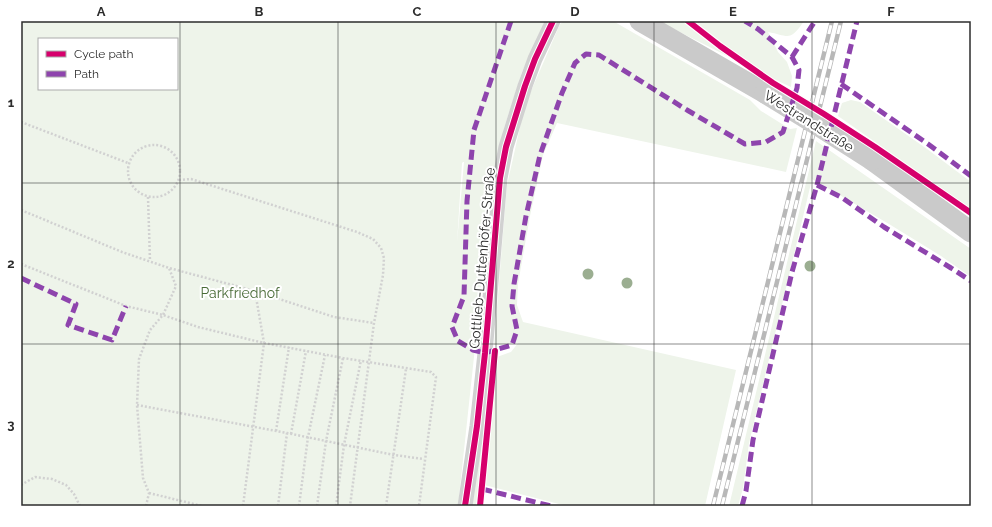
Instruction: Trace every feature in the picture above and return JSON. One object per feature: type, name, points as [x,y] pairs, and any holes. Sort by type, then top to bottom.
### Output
[{"type":"main road","name":"Westrandstraße","points":[[640,21],[764,93],[872,160],[971,232]]},
{"type":"street","name":"Gottlieb-Duttenhöfer-Straße","points":[[465,506],[477,426],[485,353],[500,178],[508,139],[524,86],[553,21]]},
{"type":"path","points":[[21,122],[128,162]]},
{"type":"path","points":[[159,145],[173,152],[180,166],[179,180],[174,189],[164,196],[148,197],[134,190],[127,176],[128,162],[134,153],[143,146],[159,145]]},
{"type":"path","points":[[179,180],[191,179],[332,223],[373,239],[381,248],[384,258],[383,275],[374,323],[350,506]]},
{"type":"path","points":[[148,197],[150,261]]},
{"type":"path","points":[[21,210],[122,252],[169,268],[255,291],[334,317],[374,323]]},
{"type":"path","points":[[21,264],[126,306],[162,315],[198,327],[264,343],[325,355],[431,372],[436,377],[419,506]]},
{"type":"path","points":[[146,506],[149,494],[143,478],[137,405],[139,359],[150,330],[162,315],[176,286],[169,268]]},
{"type":"path","points":[[244,506],[264,343],[255,291]]},
{"type":"path","points":[[276,431],[289,348]]},
{"type":"path","points":[[291,434],[306,351]]},
{"type":"path","points":[[299,506],[308,437],[325,355]]},
{"type":"path","points":[[317,506],[326,441],[343,358]]},
{"type":"path","points":[[336,506],[344,445],[361,360]]},
{"type":"path","points":[[386,506],[406,369]]},
{"type":"path","points":[[137,405],[253,426],[394,455],[424,459]]},
{"type":"path","points":[[278,506],[287,433]]},
{"type":"path","points":[[21,485],[35,477],[52,479],[66,485],[74,494],[80,506]]},
{"type":"path","points":[[149,494],[202,506]]},
{"type":"green space","name":"Parkfriedhof","points":[[21,21],[545,21],[522,72],[504,128],[492,189],[458,506],[21,506]],"holes":[[[464,162],[457,243],[462,163]]]},
{"type":"green space","points":[[564,21],[613,21],[750,100],[761,111],[790,129],[797,128],[786,172],[557,123],[543,155],[518,284],[517,305],[523,322],[736,370],[705,506],[567,506],[484,485],[497,357],[511,352],[518,343],[494,345],[507,185],[525,105],[560,24]]},
{"type":"green space","points":[[658,21],[804,21],[792,35],[789,36],[768,32],[778,52],[787,62],[792,76],[791,87],[765,75]]},
{"type":"green space","points":[[851,100],[860,102],[971,182],[971,209],[838,116],[842,103]]},
{"type":"green space","points":[[816,141],[971,249],[971,277],[941,256],[812,179],[749,443],[743,488],[738,506],[729,506]]},
{"type":"green space","points":[[491,361],[478,506],[471,506]]},
{"type":"railway","points":[[713,506],[832,21]]},
{"type":"railway","points":[[722,506],[841,21]]},
{"type":"marked path","points":[[511,21],[474,130],[467,201],[464,296],[452,327],[458,341],[473,350],[485,353],[512,345],[517,330],[512,306],[514,284],[526,216],[540,155],[562,93],[575,63],[586,54],[599,55],[745,144],[766,142],[783,132],[797,88],[799,70],[792,57],[758,29],[745,21]]},
{"type":"marked path","points":[[792,57],[815,21]]},
{"type":"marked path","points":[[742,506],[746,491],[753,440],[792,272],[817,185],[857,21]]},
{"type":"marked path","points":[[841,84],[928,144],[971,176]]},
{"type":"marked path","points":[[817,185],[841,197],[884,227],[971,281]]},
{"type":"marked path","points":[[21,278],[76,304],[68,325],[112,340],[126,306]]},
{"type":"marked path","points":[[482,489],[551,506]]},
{"type":"cycle path","points":[[465,506],[477,426],[485,353],[500,178],[506,147],[525,86],[535,59],[553,21]]},
{"type":"cycle path","points":[[688,21],[720,46],[773,83],[875,147],[971,213]]},
{"type":"cycle path","points":[[480,506],[495,351]]}]
